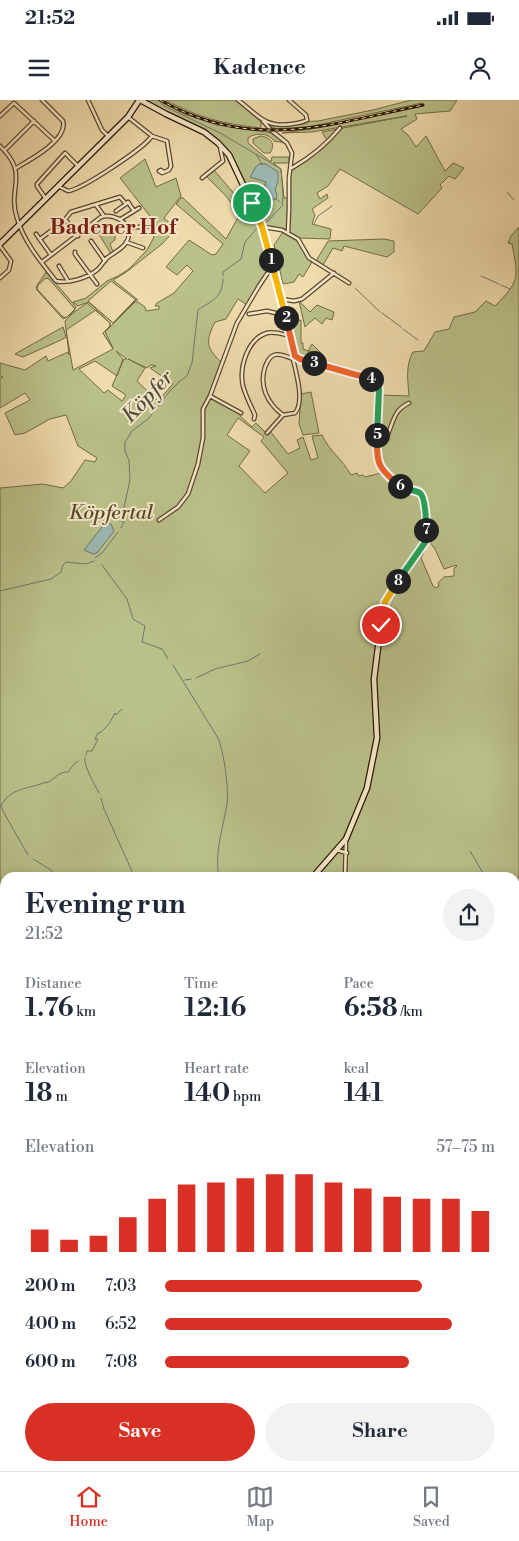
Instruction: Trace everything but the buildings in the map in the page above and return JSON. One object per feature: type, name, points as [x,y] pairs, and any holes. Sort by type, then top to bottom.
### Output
[{"type":"street","points":[[16,168],[34,158],[55,141],[62,132],[64,123],[42,100]]},
{"type":"street","points":[[88,100],[102,130],[108,136]]},
{"type":"street","points":[[238,100],[289,146],[292,156],[289,180],[288,233]]},
{"type":"street","points":[[263,121],[279,125],[307,120],[306,114],[289,100]]},
{"type":"street","points":[[0,278],[9,270],[11,263],[8,255],[0,247],[46,198],[128,117],[140,101],[204,132],[221,146],[233,161],[263,227],[290,336],[298,383],[299,407],[295,413],[283,415],[268,433]]},
{"type":"street","points":[[0,116],[14,103],[55,141]]},
{"type":"street","points":[[128,117],[152,136],[165,139],[168,142],[171,166],[169,170],[163,172]]},
{"type":"street","points":[[5,150],[34,121]]},
{"type":"street","points":[[291,168],[328,143],[340,128]]},
{"type":"street","points":[[58,186],[66,190],[75,190],[96,179],[152,136]]},
{"type":"street","points":[[0,146],[13,160],[16,168],[15,208],[20,225],[29,244],[42,262],[56,281],[68,281],[90,274],[99,268],[105,260],[126,242],[128,236],[127,228],[121,219],[114,216],[104,216],[42,262]]},
{"type":"street","points":[[202,178],[223,160],[221,146]]},
{"type":"street","points":[[46,198],[36,186],[65,153],[78,166]]},
{"type":"street","points":[[40,238],[65,219],[71,212],[120,197],[126,204],[128,202],[134,211]]},
{"type":"street","points":[[96,204],[104,216]]},
{"type":"street","points":[[116,211],[126,204]]},
{"type":"street","points":[[121,219],[140,208]]},
{"type":"street","points":[[65,219],[78,236]]},
{"type":"street","points":[[127,228],[150,226]]},
{"type":"street","points":[[263,227],[279,229],[298,239],[309,258],[349,282]]},
{"type":"street","points":[[36,234],[51,255]]},
{"type":"street","points":[[91,241],[105,260]]},
{"type":"street","points":[[126,242],[143,248]]},
{"type":"street","points":[[75,252],[97,284]]},
{"type":"street","points":[[59,266],[68,281]]},
{"type":"street","points":[[159,520],[178,507],[188,494],[198,464],[203,438],[203,409],[210,396],[237,323],[267,274],[273,269]]},
{"type":"street","points":[[281,300],[294,301],[302,299],[334,273]]},
{"type":"street","points":[[249,314],[267,311],[285,315]]},
{"type":"street","points":[[254,418],[255,415],[242,380],[243,370],[251,346],[256,339],[267,333],[290,336]]},
{"type":"street","points":[[283,415],[268,400],[263,387],[263,375],[267,361],[274,355],[294,357],[372,379],[378,384],[379,390],[377,454],[383,470],[404,489],[419,493],[423,498],[426,539],[384,605],[374,676],[377,738],[364,797],[346,839],[317,872]]},
{"type":"street","points":[[210,396],[241,413]]},
{"type":"street","points":[[377,438],[386,435],[396,412],[409,404]]},
{"type":"street","points":[[345,872],[346,839]]},
{"type":"street","points":[[337,850],[347,853]]},
{"type":"green space","name":"Köpfertal","points":[[146,100],[158,100],[184,114],[217,125],[272,133],[286,143],[274,141],[269,136],[258,134],[248,138],[248,143],[271,162],[272,157],[289,157],[289,163],[273,163],[281,169],[284,198],[289,198],[291,167],[306,159],[328,142],[322,132],[407,116],[312,132],[282,133],[318,128],[423,106],[422,103],[308,127],[272,129],[275,127],[270,127],[269,125],[281,126],[318,121],[411,100],[457,100],[450,111],[415,114],[417,119],[401,129],[408,135],[416,147],[426,136],[445,171],[453,163],[464,168],[455,179],[449,176],[440,185],[442,188],[418,214],[340,169],[328,186],[317,193],[320,199],[327,194],[328,198],[312,209],[315,215],[312,224],[331,229],[330,239],[299,238],[280,228],[264,226],[272,263],[247,305],[238,299],[226,319],[215,322],[210,335],[210,349],[223,364],[211,396],[242,412],[240,416],[252,427],[256,423],[267,434],[270,431],[288,454],[300,448],[297,440],[303,437],[311,460],[318,458],[312,436],[322,435],[328,446],[351,475],[357,473],[359,476],[363,475],[365,477],[381,473],[378,463],[381,395],[409,396],[408,368],[413,352],[424,351],[435,332],[449,329],[454,317],[475,312],[486,301],[495,306],[509,291],[515,279],[516,265],[512,244],[508,243],[519,227],[519,872],[0,872],[0,488],[43,484],[63,488],[71,481],[85,460],[95,462],[97,458],[78,446],[66,415],[50,419],[25,433],[15,435],[5,413],[30,400],[25,393],[0,408],[0,379],[3,377],[0,376],[0,363],[25,370],[46,356],[48,361],[68,352],[69,355],[66,331],[73,370],[113,349],[103,333],[113,348],[105,332],[135,302],[145,307],[146,311],[159,309],[159,306],[155,306],[157,303],[174,293],[193,271],[187,265],[177,275],[166,267],[189,240],[212,255],[216,254],[223,244],[176,204],[182,197],[226,239],[240,214],[206,176],[213,169],[243,204],[251,199],[232,158],[219,141]],"holes":[[[259,164],[266,164],[276,187],[265,197],[261,189],[265,186],[266,182],[253,172]],[[116,351],[127,359],[124,359],[119,370],[123,359]],[[128,359],[147,368],[151,365],[156,366],[150,368],[173,384],[158,401],[137,381],[145,368]],[[95,361],[117,376],[112,386],[126,395],[122,401],[108,390],[104,393],[79,369]],[[238,418],[264,437],[261,441],[288,473],[265,493],[239,466],[250,451],[227,435]],[[429,541],[435,549],[444,569],[457,566],[454,568],[454,576],[444,577],[438,583],[439,586],[436,588],[433,586],[421,558]]]},
{"type":"green space","points":[[165,100],[236,100],[261,122],[261,128],[212,119]]},
{"type":"green space","points":[[260,136],[270,139],[273,147],[270,153],[264,153],[253,143],[253,139]]},
{"type":"green space","points":[[145,159],[156,187],[176,178],[181,196],[164,218],[176,229],[162,244],[125,273],[113,280],[138,300],[111,281],[88,301],[113,323],[88,302],[78,306],[73,302],[86,298],[107,281],[129,269],[147,250],[153,239],[157,225],[120,178]]},
{"type":"green space","points":[[106,226],[111,226],[115,230],[115,240],[110,244],[113,252],[111,254],[97,231]]},
{"type":"green space","points":[[283,232],[297,240],[312,262],[303,277],[299,274],[294,282],[283,284],[274,245]]},
{"type":"green space","points":[[384,239],[394,241],[394,252],[387,257],[344,246],[342,251],[333,248],[323,265],[316,261],[328,241]]},
{"type":"green space","points":[[46,272],[76,307],[75,309],[49,279],[46,278],[38,285],[37,289],[65,318],[63,319],[37,290],[36,287]]},
{"type":"green space","points":[[299,301],[310,312],[317,305],[334,312],[332,320],[326,318],[322,324],[315,318],[305,327]]},
{"type":"green space","points":[[87,303],[95,310],[66,330],[65,321]]},
{"type":"green space","points":[[301,320],[301,343],[303,343],[303,349],[308,351],[312,344],[323,355],[309,351],[305,359],[297,356],[291,321]]},
{"type":"green space","points":[[63,327],[66,337],[61,340],[23,357],[15,354]]},
{"type":"green space","points":[[311,392],[319,433],[303,435],[299,424],[301,394]]},
{"type":"water","points":[[259,164],[266,164],[278,172],[278,182],[275,189],[276,199],[268,198],[260,189],[265,186],[266,182],[250,177]]},
{"type":"water","points":[[105,523],[111,524],[114,531],[97,553],[93,554],[84,550]]},
{"type":"waterway","points":[[161,103],[220,133],[281,169],[282,206]]},
{"type":"waterway","points":[[256,154],[262,164]]},
{"type":"waterway","points":[[507,192],[514,200]]},
{"type":"waterway","name":"Köpfer","points":[[276,199],[280,202]]},
{"type":"waterway","points":[[314,224],[318,216],[332,206]]},
{"type":"waterway","name":"Köpfer","points":[[267,222],[281,207]]},
{"type":"waterway","name":"Köpfer","points":[[223,276],[223,272],[241,259],[245,242],[258,227]]},
{"type":"waterway","points":[[481,276],[499,284]]},
{"type":"waterway","name":"Köpfer","points":[[121,528],[124,522],[121,521],[130,480],[129,460],[125,451],[125,442],[132,431],[148,419],[169,392],[187,376],[192,363],[198,310],[218,295],[221,291],[223,279]]},
{"type":"waterway","points":[[501,285],[510,289]]},
{"type":"waterway","points":[[355,288],[380,312]]},
{"type":"waterway","points":[[382,313],[401,327]]},
{"type":"waterway","points":[[403,329],[418,340]]},
{"type":"waterway","name":"Köpfer","points":[[95,558],[102,553],[118,532]]},
{"type":"waterway","points":[[0,591],[51,579],[61,572],[66,562],[86,564],[94,561]]},
{"type":"waterway","points":[[102,565],[127,599],[133,619],[145,626],[142,642],[162,649],[168,659]]},
{"type":"waterway","points":[[196,678],[215,669],[248,661],[260,654]]},
{"type":"waterway","points":[[173,665],[218,738],[224,761],[227,780],[227,804],[218,850],[218,872]]},
{"type":"waterway","points":[[185,680],[191,679]]},
{"type":"waterway","points":[[86,755],[87,751],[92,751],[98,739],[95,739],[98,733],[109,724],[115,713],[116,715],[122,709]]},
{"type":"waterway","points":[[85,758],[87,770],[99,793]]},
{"type":"waterway","points":[[28,855],[1,806],[15,792],[49,782],[61,773],[68,772],[78,761]]},
{"type":"waterway","points":[[101,798],[104,809],[132,872]]},
{"type":"waterway","points":[[470,851],[482,872]]},
{"type":"waterway","points":[[33,859],[53,872]]},
{"type":"railway","points":[[160,100],[194,116],[227,126],[259,130],[290,130],[322,126],[423,105]]},
{"type":"district","name":"Badener Hof","points":[[113,228]]},
{"type":"route","points":[[252,203],[266,239],[295,356],[372,379],[378,384],[377,450],[381,467],[385,473],[402,487],[408,491],[415,491],[421,494],[423,498],[426,541],[386,599],[381,625]]}]
